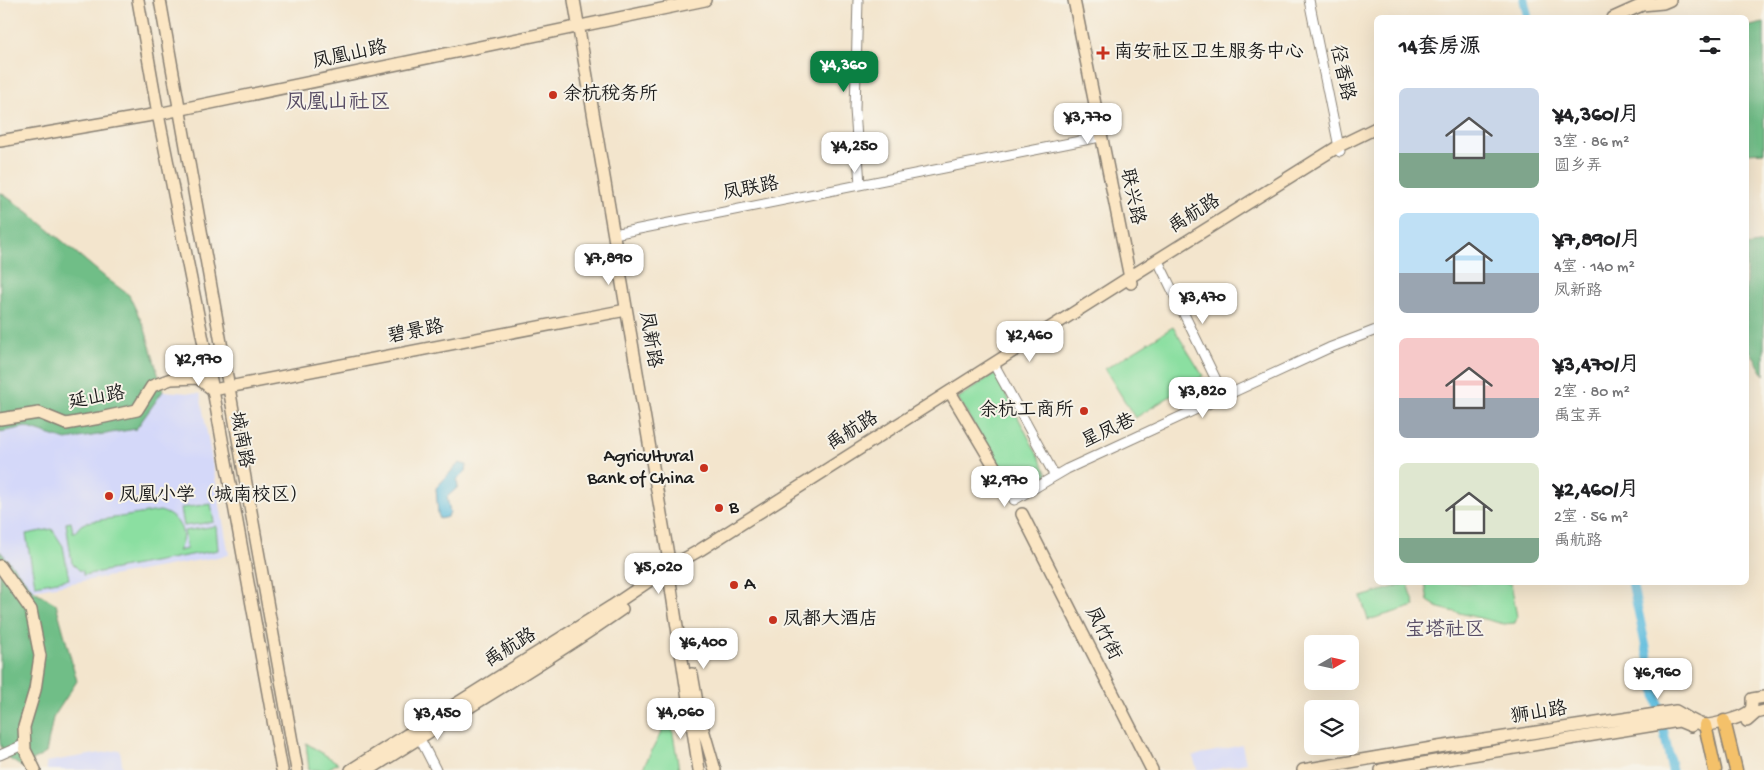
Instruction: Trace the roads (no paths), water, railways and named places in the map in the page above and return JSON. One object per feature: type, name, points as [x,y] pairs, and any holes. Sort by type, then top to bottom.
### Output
[{"type":"main road","name":"城南路","points":[[138,0],[158,114],[213,390],[282,770]]},
{"type":"main road","name":"城南路","points":[[160,0],[298,770]]},
{"type":"main road","name":"凤新路","points":[[574,0],[671,571],[700,719],[715,770]]},
{"type":"main road","name":"凤凰山路","points":[[0,141],[158,114],[705,0]]},
{"type":"main road","name":"联兴路","points":[[1074,0],[1130,280]]},
{"type":"main road","points":[[1613,15],[1649,0]]},
{"type":"main road","points":[[1620,15],[1642,5],[1663,3],[1670,0]]},
{"type":"main road","name":"禹航路","points":[[351,770],[417,733],[587,622],[671,571],[700,550],[1374,129]]},
{"type":"main road","name":"禹航路","points":[[671,571],[704,555],[953,397],[1130,280],[1160,265],[1340,149],[1374,135]]},
{"type":"main road","name":"碧景路","points":[[213,390],[626,310]]},
{"type":"main road","name":"延山路","points":[[0,419],[39,413],[66,424],[137,410],[152,386],[171,379],[198,378],[213,390]]},
{"type":"main road","points":[[953,397],[1012,495]]},
{"type":"main road","name":"凤竹街","points":[[1022,514],[1152,770]]},
{"type":"main road","points":[[0,566],[31,610],[40,656],[35,690],[24,727],[25,750],[35,770]]},
{"type":"main road","name":"凤新路","points":[[671,571],[699,770]]},
{"type":"main road","points":[[1725,724],[1748,713],[1752,707],[1752,699],[1764,697]]},
{"type":"main road","points":[[1715,770],[1706,729],[1725,724],[1746,722],[1756,713],[1764,711]]},
{"type":"main road","name":"狮山路","points":[[1303,770],[1438,747],[1677,716],[1694,721],[1706,729]]},
{"type":"main road","name":"狮山路","points":[[1382,770],[1644,721]]},
{"type":"main road","points":[[1725,724],[1736,770]]},
{"type":"main road","name":"禹航路","points":[[369,770],[417,733]]},
{"type":"street","points":[[858,0],[856,109],[860,185]]},
{"type":"street","name":"径香路","points":[[1309,0],[1340,149]]},
{"type":"street","name":"凤联路","points":[[614,234],[1100,137]]},
{"type":"street","points":[[1160,265],[1224,396]]},
{"type":"street","name":"星凤巷","points":[[1012,495],[1024,496],[1067,469],[1329,348],[1374,331]]},
{"type":"street","points":[[996,368],[1055,476]]},
{"type":"street","points":[[1012,495],[1022,514]]},
{"type":"street","points":[[417,733],[436,770]]},
{"type":"street","points":[[0,755],[25,744]]},
{"type":"water","points":[[459,463],[467,465],[466,471],[457,480],[458,487],[447,497],[450,513],[447,517],[440,519],[436,488]]},
{"type":"waterway","points":[[1524,0],[1527,15]]},
{"type":"waterway","points":[[1633,585],[1672,770]]},
{"type":"place","name":"南安社区卫生服务中心","points":[[1103,53]]},
{"type":"place","name":"余杭税务所","points":[[553,95]]},
{"type":"place","name":"余杭工商所","points":[[1084,411]]},
{"type":"place","name":"Agricultural Bank of China","points":[[704,468]]},
{"type":"place","name":"凤凰小学（城南校区）","points":[[109,496]]},
{"type":"place","name":"B","points":[[719,508]]},
{"type":"place","name":"A","points":[[734,585]]},
{"type":"place","name":"凤都大酒店","points":[[773,620]]},
{"type":"district","name":"凤凰山社区","points":[[338,104]]},
{"type":"district","name":"宝塔社区","points":[[1445,631]]}]
